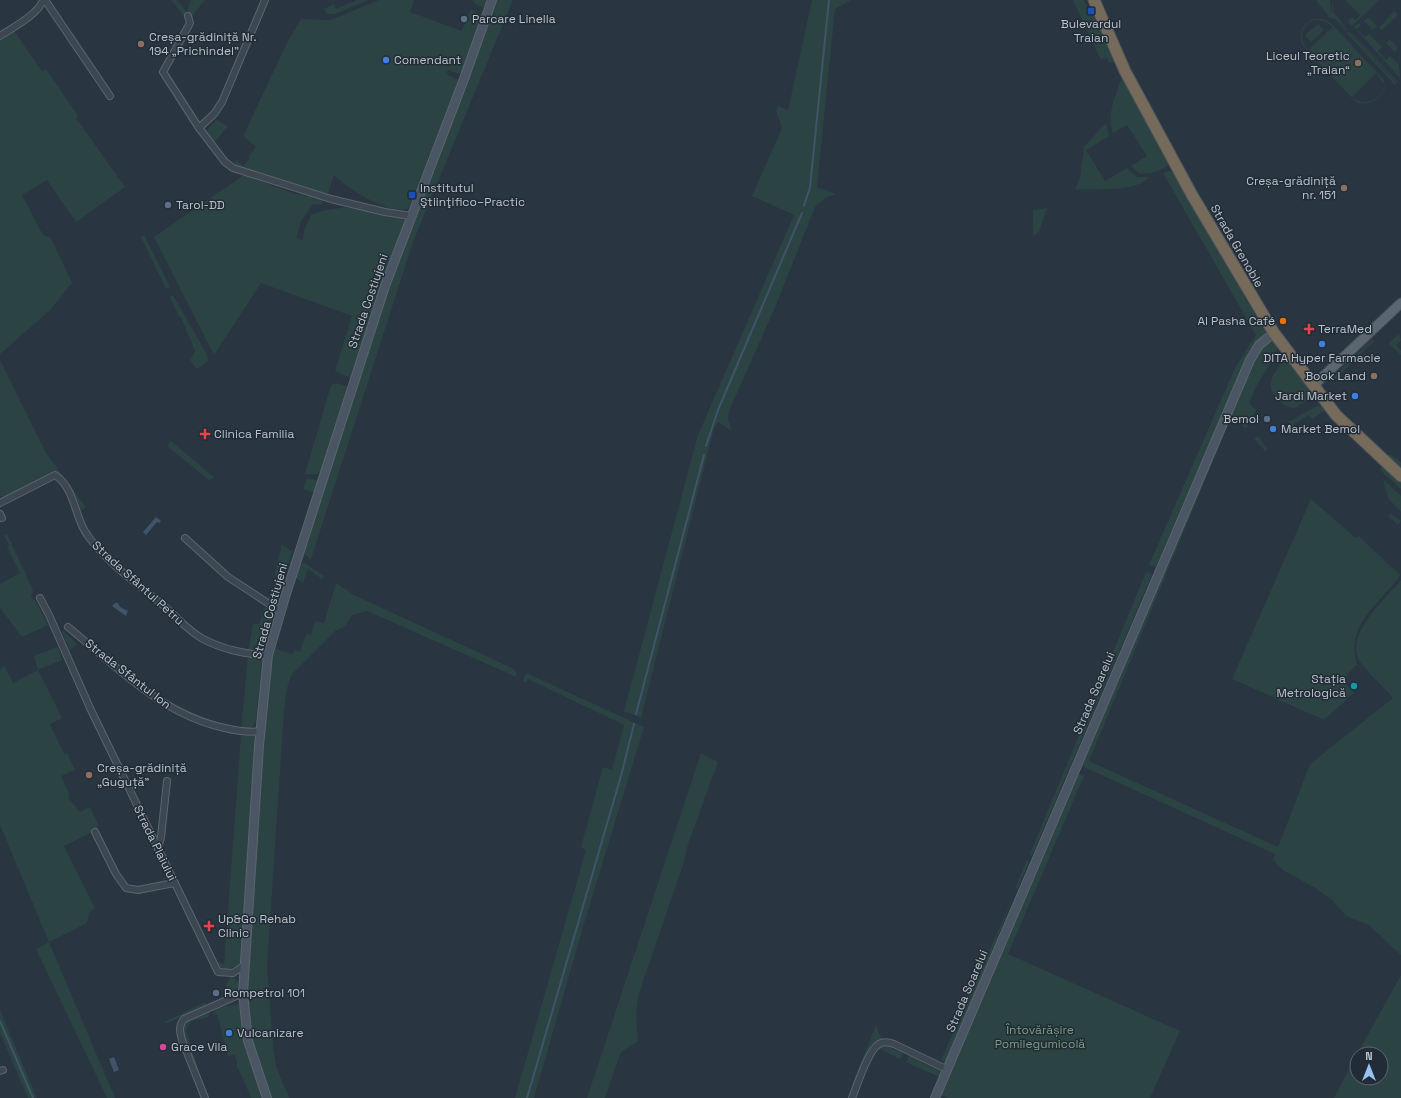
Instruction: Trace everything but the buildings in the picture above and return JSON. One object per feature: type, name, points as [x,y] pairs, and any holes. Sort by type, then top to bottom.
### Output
[{"type":"highway","name":"Strada Grenoble","points":[[1094,0],[1125,71],[1192,195],[1274,333],[1313,386],[1343,422],[1401,476]]},
{"type":"main road","points":[[1313,386],[1401,303]]},
{"type":"street","points":[[0,36],[34,13],[41,6],[44,0],[110,96]]},
{"type":"street","points":[[198,128],[214,114],[222,102],[265,0]]},
{"type":"street","name":"Strada Costiujeni","points":[[267,1098],[248,1041],[244,993],[261,731],[268,655],[280,611],[371,325],[464,79],[492,0]]},
{"type":"street","points":[[188,16],[190,23],[163,72],[198,128],[225,162],[242,172],[331,199],[384,212],[411,216]]},
{"type":"street","name":"Strada Soarelui","points":[[934,1098],[1250,360],[1259,345],[1274,333]]},
{"type":"street","name":"Strada Sfântul Petru","points":[[0,503],[55,475],[70,494],[75,503],[82,528],[94,544],[133,581],[184,625],[204,639],[217,645],[246,653],[268,655]]},
{"type":"street","points":[[186,538],[228,577],[280,611]]},
{"type":"street","name":"Strada Plaiului","points":[[40,598],[90,708],[218,972],[233,973],[245,964]]},
{"type":"street","name":"Strada Sfântul Ion","points":[[68,627],[135,682],[174,711],[209,725],[246,732],[261,731]]},
{"type":"street","points":[[158,849],[162,837],[167,781]]},
{"type":"street","points":[[96,832],[116,874],[126,888],[138,890],[174,883]]},
{"type":"street","points":[[205,1098],[182,1040],[180,1031],[181,1022],[184,1019],[244,993]]},
{"type":"street","points":[[852,1098],[869,1058],[874,1049],[880,1043],[889,1042],[946,1069]]},
{"type":"green space","points":[[171,0],[177,0],[187,12],[191,0],[205,0],[192,16],[187,13],[185,17]]},
{"type":"green space","points":[[357,0],[368,0],[335,14],[327,14],[324,9],[334,4],[336,9]]},
{"type":"green space","points":[[379,0],[414,0],[410,12],[462,31],[471,9],[481,15],[482,19],[462,72],[459,74],[448,70],[446,74],[459,80],[409,208],[401,210],[381,205],[348,187],[334,175],[328,194],[241,170],[233,164],[237,160],[243,166],[250,158],[249,156],[256,147],[243,136],[287,43],[301,19],[331,20]]},
{"type":"green space","points":[[472,0],[488,0],[485,9],[475,4]]},
{"type":"green space","points":[[497,0],[513,0],[413,242],[311,559],[303,554],[377,316]]},
{"type":"green space","points":[[812,0],[851,0],[835,9],[817,187],[836,194],[825,198],[815,207],[774,310],[729,411],[728,419],[732,431],[718,422],[714,428],[641,718],[624,711],[698,435],[794,215],[752,196],[782,128],[776,111],[778,106],[788,110]]},
{"type":"green space","points":[[1073,0],[1084,0],[1090,14],[1093,13],[1114,61],[1109,63],[1107,58],[1101,60]]},
{"type":"green space","points":[[1316,0],[1330,0],[1331,11],[1338,19],[1332,11],[1332,0],[1334,13],[1348,29],[1339,21],[1347,30],[1346,31],[1335,19],[1329,17]]},
{"type":"green space","points":[[1345,0],[1379,0],[1352,26],[1348,21],[1352,17],[1355,20],[1360,15]]},
{"type":"green space","points":[[1394,11],[1398,15],[1382,30],[1379,28]]},
{"type":"green space","points":[[1368,17],[1377,26],[1373,30],[1364,21]]},
{"type":"green space","points":[[1315,19],[1324,19],[1332,24],[1384,80],[1384,84],[1376,73],[1352,97],[1362,102],[1372,101],[1380,95],[1385,86],[1385,89],[1377,99],[1373,102],[1365,104],[1356,102],[1304,47],[1301,34],[1302,30],[1306,24]],"holes":[[[1316,20],[1325,21],[1333,27],[1308,50],[1303,42],[1302,32],[1307,25]]]},
{"type":"green space","points":[[1359,23],[1361,25],[1357,29],[1365,37],[1369,34],[1382,47],[1378,51],[1386,60],[1390,56],[1399,65],[1400,78],[1354,27]]},
{"type":"green space","points":[[1318,24],[1324,30],[1311,42],[1305,35]]},
{"type":"green space","points":[[14,31],[42,71],[46,69],[78,116],[76,118],[125,187],[76,222],[47,180],[22,195],[43,235],[51,238],[72,283],[49,311],[0,354],[0,40]]},
{"type":"green space","points":[[1349,31],[1398,82],[1397,83]]},
{"type":"green space","points":[[1349,32],[1396,83],[1395,85],[1347,33]]},
{"type":"green space","points":[[1390,39],[1398,48],[1394,52],[1386,43]]},
{"type":"green space","points":[[1122,77],[1169,163],[1167,166],[1156,172],[1142,174],[1131,166],[1147,156],[1127,125],[1113,133],[1111,126],[1111,112]]},
{"type":"green space","points":[[216,120],[228,126],[214,143],[205,132]]},
{"type":"green space","points":[[1106,123],[1109,136],[1086,150],[1105,181],[1127,168],[1137,177],[1149,177],[1135,186],[1126,188],[1075,190],[1080,178],[1084,147]]},
{"type":"green space","points":[[1173,170],[1248,303],[1268,332],[1250,349],[1156,566],[1149,565],[1235,368],[1256,335],[1163,173]]},
{"type":"green space","points":[[244,175],[292,193],[324,200],[321,205],[313,204],[301,221],[297,238],[303,240],[304,230],[311,215],[323,211],[356,208],[402,217],[405,220],[378,295],[351,378],[335,371],[352,316],[261,283],[214,355],[154,237]]},
{"type":"green space","points":[[1047,208],[1039,232],[1033,236],[1033,210]]},
{"type":"green space","points":[[144,235],[170,287],[166,289],[141,237]]},
{"type":"green space","points":[[173,295],[206,353],[208,361],[197,369],[190,360],[195,351],[181,317],[179,317],[170,297]]},
{"type":"green space","points":[[1399,334],[1401,340],[1396,345],[1401,350],[1401,355],[1390,345],[1390,342]]},
{"type":"green space","points":[[1372,339],[1374,341],[1335,379],[1333,377]]},
{"type":"green space","points":[[1273,341],[1277,347],[1276,354],[1257,385],[1249,403],[1256,410],[1246,429],[1232,415],[1089,761],[1278,847],[1310,764],[1393,698],[1360,662],[1356,648],[1358,637],[1370,616],[1401,580],[1401,955],[1369,925],[1346,916],[1332,900],[1314,887],[1284,871],[1273,860],[1275,854],[1082,766],[1256,355],[1264,346]]},
{"type":"green space","points":[[1284,359],[1287,359],[1313,394],[1310,398],[1295,408],[1286,406],[1278,400],[1272,391],[1271,382],[1273,376]]},
{"type":"green space","points":[[0,360],[46,453],[86,507],[80,511],[76,499],[57,472],[5,497],[0,496]]},
{"type":"green space","points":[[336,383],[348,387],[322,470],[317,474],[305,474],[331,385]]},
{"type":"green space","points":[[1319,406],[1326,410],[1312,419],[1309,415],[1294,424],[1301,434],[1298,437],[1288,422]]},
{"type":"green space","points":[[1258,436],[1267,449],[1265,451],[1254,439]]},
{"type":"green space","points":[[171,441],[214,477],[209,480],[167,446]]},
{"type":"green space","points":[[1390,454],[1401,462],[1401,471],[1387,458]]},
{"type":"green space","points":[[1381,463],[1401,480],[1401,489],[1381,471]]},
{"type":"green space","points":[[307,478],[316,480],[318,484],[315,493],[303,489]]},
{"type":"green space","points":[[1383,479],[1401,496],[1401,512],[1388,498]]},
{"type":"green space","points":[[1311,499],[1356,538],[1359,536],[1400,575],[1367,615],[1357,632],[1355,652],[1357,664],[1342,680],[1354,693],[1324,720],[1232,679]]},
{"type":"green space","points":[[1390,514],[1401,521],[1398,525],[1388,516]]},
{"type":"green space","points":[[7,534],[33,590],[31,596],[33,600],[35,600],[48,625],[22,637],[0,608],[0,584],[20,573],[7,547],[9,545],[4,535]]},
{"type":"green space","points":[[282,544],[292,552],[276,605],[267,601],[269,595],[271,596]]},
{"type":"green space","points":[[303,563],[324,576],[322,579],[308,569],[303,583],[295,577],[299,564]]},
{"type":"green space","points":[[1146,572],[1152,574],[1032,856],[1030,854]]},
{"type":"green space","points":[[336,583],[354,595],[512,668],[516,672],[516,677],[367,611],[352,615],[345,626],[335,631],[292,674],[287,688],[284,711],[267,967],[276,1066],[289,1098],[272,1098],[254,1047],[250,1030],[248,1002],[249,955],[269,674],[273,648],[292,654],[294,650],[300,652],[306,634],[311,635],[315,621],[324,623]]},
{"type":"green space","points":[[265,607],[274,612],[264,647],[261,652],[248,652],[253,624],[259,624]]},
{"type":"green space","points":[[63,631],[77,644],[70,650],[62,632]]},
{"type":"green space","points":[[58,647],[62,660],[38,670],[34,656]]},
{"type":"green space","points":[[248,656],[260,658],[262,660],[256,720],[251,728],[241,729]]},
{"type":"green space","points":[[4,665],[13,683],[38,670],[62,718],[50,724],[64,754],[67,753],[75,770],[61,776],[70,796],[68,798],[80,812],[90,807],[99,826],[93,832],[64,846],[95,908],[89,913],[87,923],[49,942],[0,825],[0,670]]},
{"type":"green space","points":[[526,673],[644,727],[583,927],[534,1098],[515,1098],[586,850],[581,847],[603,767],[612,770],[624,725],[528,679],[526,682],[523,681]]},
{"type":"green space","points":[[241,735],[256,736],[241,964],[225,970],[220,967],[218,962],[224,964]]},
{"type":"green space","points":[[701,753],[718,762],[687,847],[684,862],[639,993],[636,1013],[638,1041],[621,1052],[605,1098],[587,1098]]},
{"type":"green space","name":"Întovărășire Pomilegumicolă","points":[[1077,772],[1084,776],[1008,954],[1180,1031],[1150,1098],[948,1098],[939,1094]]},
{"type":"green space","points":[[1027,860],[1029,862],[1018,888],[1015,888]]},
{"type":"green space","points":[[1014,895],[974,997],[946,1062],[941,1060]]},
{"type":"green space","points":[[49,942],[115,1098],[107,1098],[36,949]]},
{"type":"green space","points":[[1401,975],[1401,1098],[1334,1098],[1349,1069],[1349,1086],[1389,1086],[1389,1046],[1361,1046]]},
{"type":"green space","points":[[230,977],[234,977],[238,982],[238,988],[235,993],[228,990],[226,985]]},
{"type":"green space","points":[[205,1002],[208,1005],[165,1024],[165,1022]]},
{"type":"green space","points":[[239,1004],[245,1049],[264,1098],[251,1098],[237,1067],[237,1061],[234,1055],[228,1056],[217,1014],[212,1015],[218,1008]]},
{"type":"green space","points":[[0,1010],[37,1098],[28,1098],[0,1033]]},
{"type":"green space","points":[[210,1010],[208,1017],[190,1022],[186,1030],[200,1075],[198,1076],[185,1041],[183,1027],[190,1018]]},
{"type":"green space","points":[[876,1025],[879,1034],[884,1040],[879,1041],[853,1090],[850,1090]]},
{"type":"green space","points":[[884,1045],[903,1053],[900,1059],[878,1048]]},
{"type":"green space","points":[[909,1056],[942,1072],[939,1077],[906,1062]]},
{"type":"water","points":[[156,517],[161,521],[159,523],[157,522],[146,535],[143,532]]},
{"type":"water","points":[[115,603],[118,603],[120,607],[128,611],[126,616],[112,606]]},
{"type":"water","points":[[114,1057],[119,1070],[114,1072],[109,1059]]},
{"type":"waterway","points":[[804,206],[810,187],[829,0]]},
{"type":"waterway","points":[[706,446],[718,410],[802,213]]},
{"type":"waterway","points":[[636,714],[704,455]]},
{"type":"waterway","points":[[527,1098],[621,776],[634,724]]},
{"type":"waterway","points":[[0,1021],[33,1098]]},
{"type":"place","name":"Bulevardul Traian","points":[[1091,11]]},
{"type":"place","name":"Parcare Linella","points":[[464,19]]},
{"type":"place","name":"Creșa-grădiniță Nr. 194 „Prichindel”","points":[[141,44]]},
{"type":"place","name":"Comendant","points":[[386,60]]},
{"type":"place","name":"Liceul Teoretic „Traian“","points":[[1358,63]]},
{"type":"place","name":"Creșa-grădiniță nr. 151","points":[[1344,188]]},
{"type":"place","name":"Institutul Ştiinţifico–Practic","points":[[412,195]]},
{"type":"place","name":"Tarol-DD","points":[[168,205]]},
{"type":"place","name":"Al Pasha Café","points":[[1283,321]]},
{"type":"place","name":"TerraMed","points":[[1309,329]]},
{"type":"place","name":"DITA Hyper Farmacie","points":[[1322,344]]},
{"type":"place","name":"Book Land","points":[[1374,376]]},
{"type":"place","name":"Jardi Market","points":[[1355,396]]},
{"type":"place","name":"Bemol","points":[[1267,419]]},
{"type":"place","name":"Market Bemol","points":[[1273,429]]},
{"type":"place","name":"Clinica Familia","points":[[205,434]]},
{"type":"place","name":"Stația Metrologică","points":[[1354,686]]},
{"type":"place","name":"Creșa-grădiniță „Guguță”","points":[[89,775]]},
{"type":"place","name":"Up&Go Rehab Clinic","points":[[209,926]]},
{"type":"place","name":"Rompetrol 101","points":[[216,993]]},
{"type":"place","name":"Vulcanizare","points":[[229,1033]]},
{"type":"place","name":"Grace Vila","points":[[163,1047]]}]
